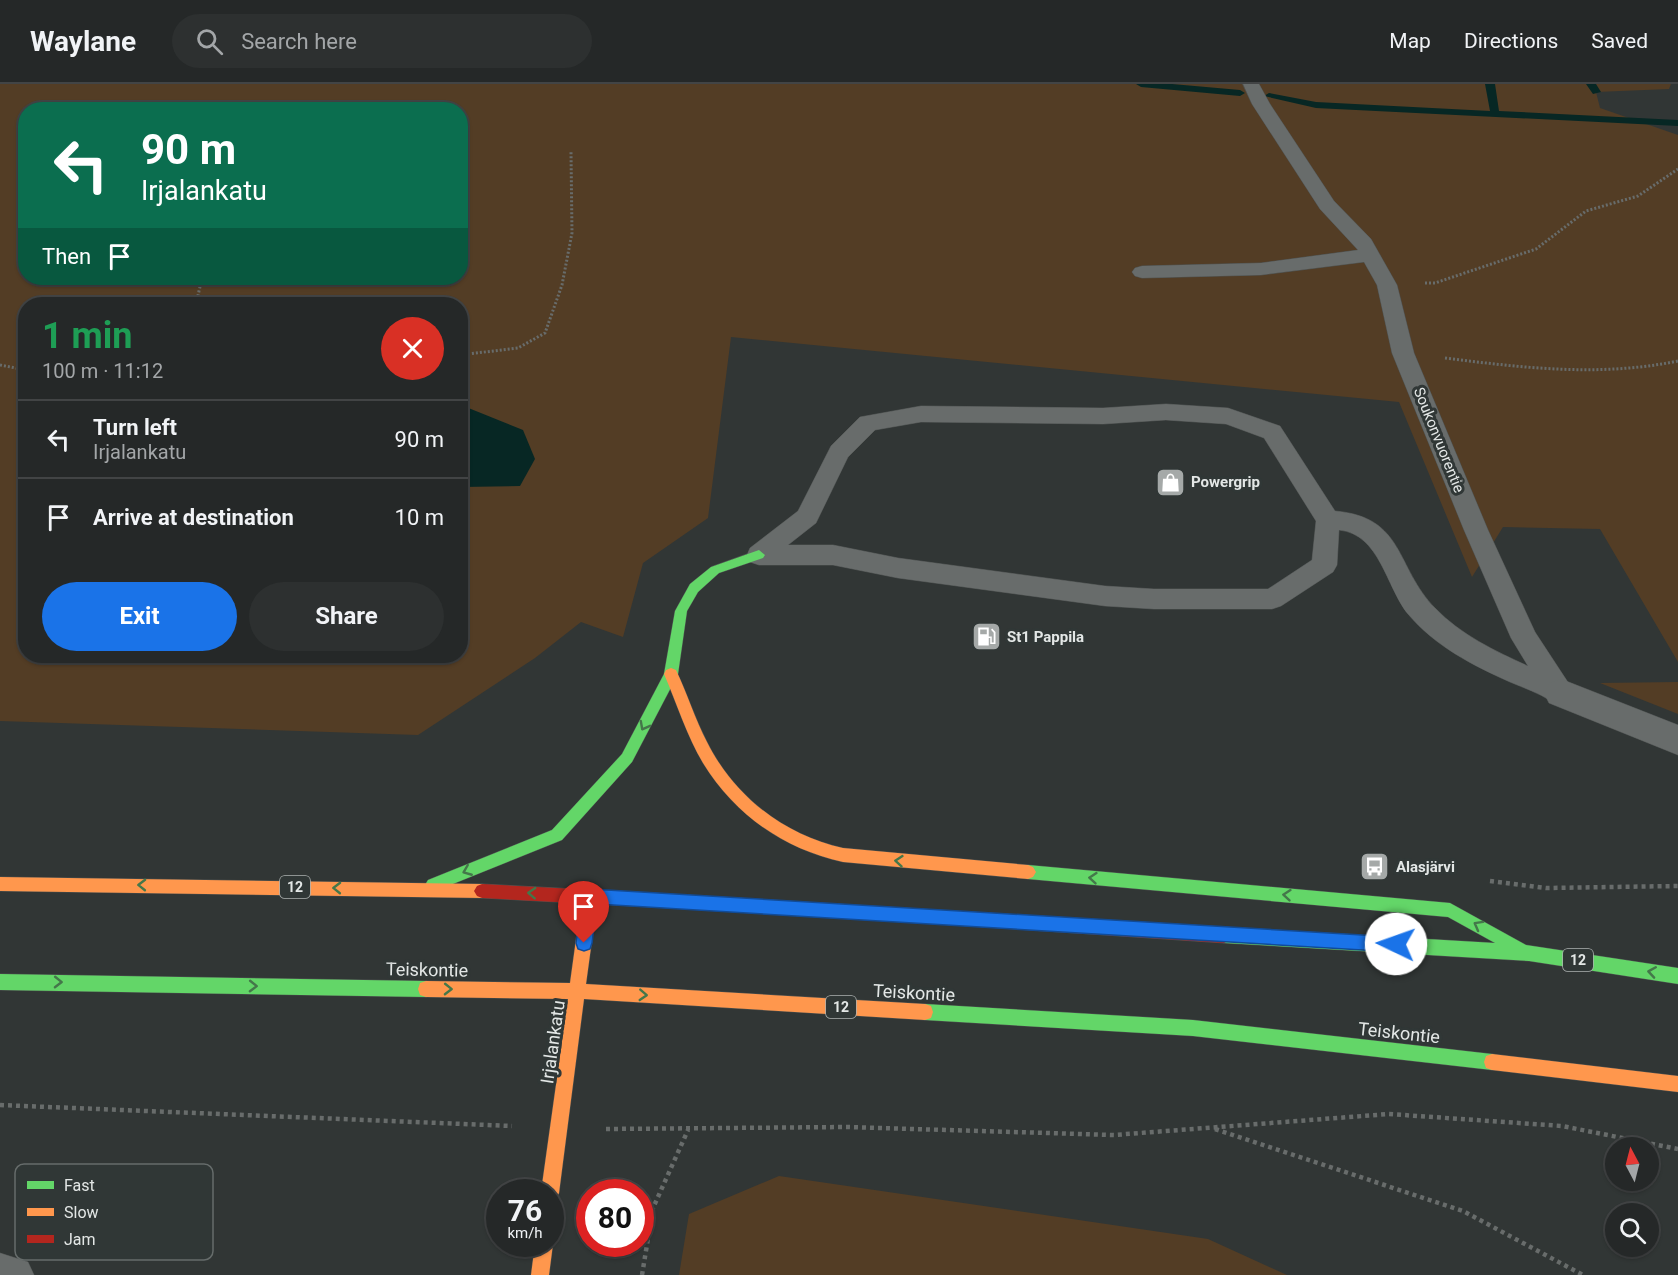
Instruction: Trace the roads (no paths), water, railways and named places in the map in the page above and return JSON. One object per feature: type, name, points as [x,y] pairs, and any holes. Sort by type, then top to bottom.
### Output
[{"type":"main road","points":[[423,889],[557,835],[627,758],[671,674],[681,611],[693,588],[715,570],[759,555]]},
{"type":"main road","points":[[671,674],[699,738],[716,770],[746,805],[769,825],[801,842],[829,852],[881,860],[1450,910],[1529,953]]},
{"type":"main road","name":"12","points":[[0,884],[423,889],[590,896],[1529,953],[1678,976]]},
{"type":"main road","name":"Irjalankatu","points":[[552,1179],[590,896]]},
{"type":"main road","name":"Teiskontie","points":[[0,982],[578,991],[1193,1028],[1678,1084]]},
{"type":"main road","points":[[540,1275],[542,1257]]},
{"type":"street","points":[[1562,693],[1678,740]]},
{"type":"lane","name":"Soukonvuorentie","points":[[1251,84],[1261,104],[1327,205],[1364,243],[1387,285],[1403,353],[1476,530],[1524,638],[1562,693]]},
{"type":"lane","points":[[1142,272],[1261,269],[1370,255]]},
{"type":"lane","points":[[1166,412],[1228,416],[1272,432],[1328,520],[1324,565],[1272,599],[1154,599],[1105,596],[898,568],[833,555],[759,555],[807,517],[839,452],[868,423],[921,414],[1103,416],[1166,412]]},
{"type":"lane","points":[[1328,520],[1351,522],[1368,530],[1380,542],[1413,600],[1426,616],[1450,637],[1486,658],[1562,693]]},
{"type":"lane","points":[[0,1272],[15,1275]]},
{"type":"water","points":[[468,408],[523,430],[535,459],[520,486],[468,487]]},
{"type":"waterway","points":[[1141,84],[1240,93]]},
{"type":"waterway","points":[[1490,84],[1495,114]]},
{"type":"waterway","points":[[1591,84],[1596,92]]},
{"type":"waterway","points":[[1269,96],[1316,105],[1495,114]]},
{"type":"waterway","points":[[1495,114],[1678,123]]},
{"type":"place","name":"Powergrip","points":[[1170,482]]},
{"type":"place","name":"St1 Pappila","points":[[986,637]]},
{"type":"place","name":"Alasjärvi","points":[[1375,867]]}]
